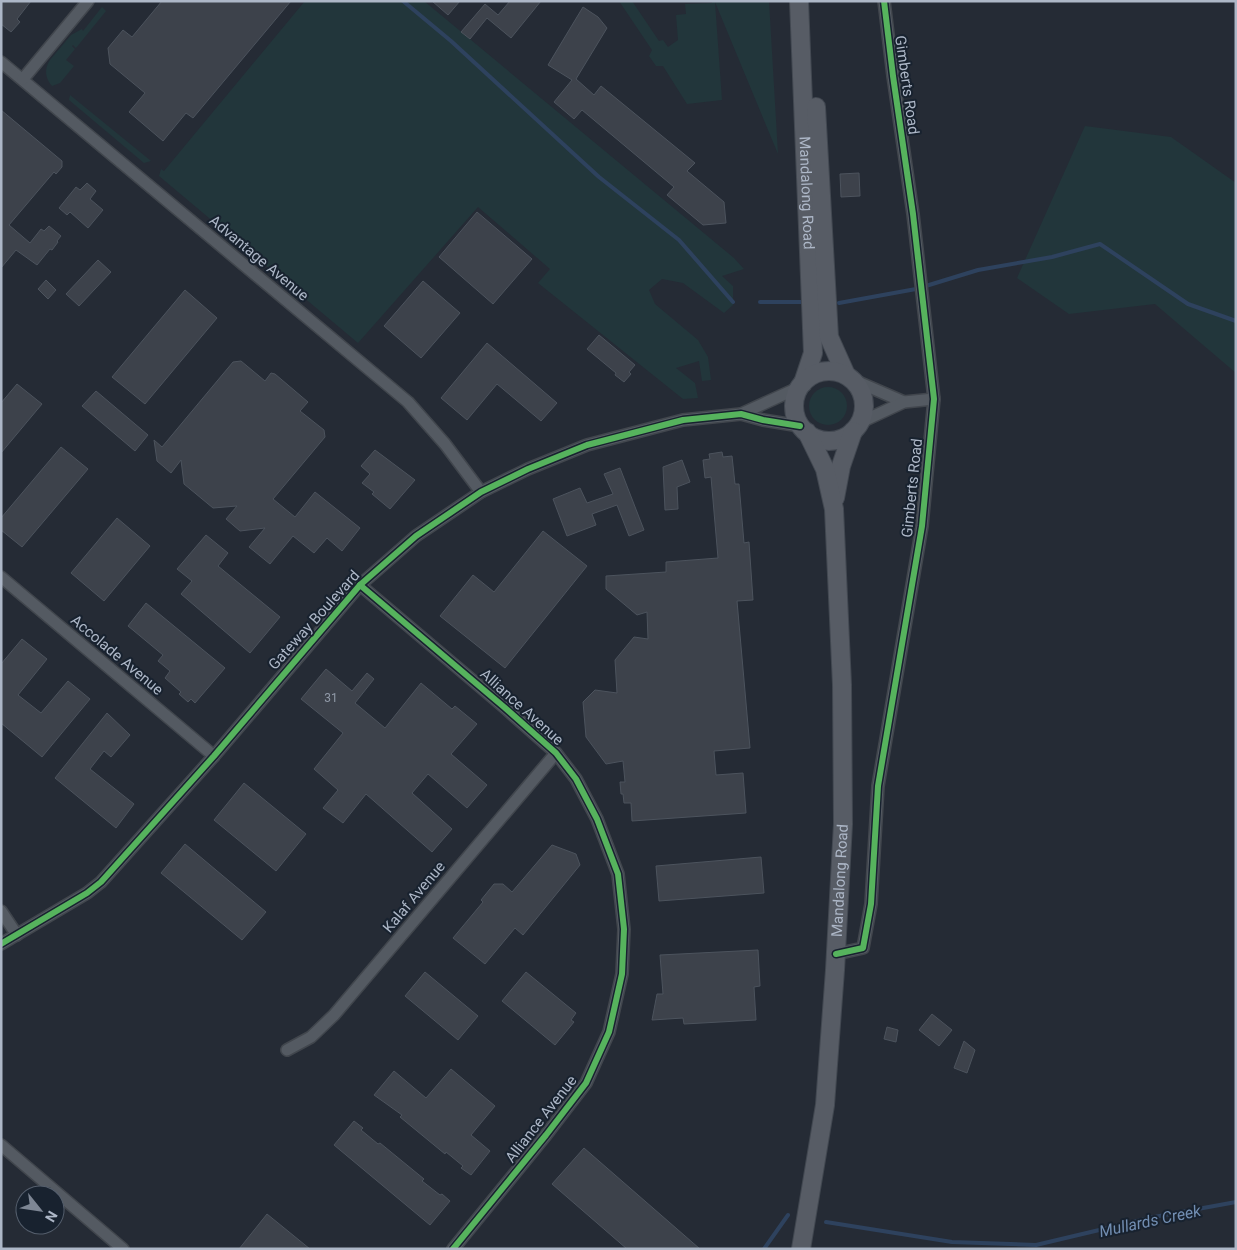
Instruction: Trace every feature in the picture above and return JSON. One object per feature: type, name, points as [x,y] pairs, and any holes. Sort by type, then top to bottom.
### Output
[{"type":"main road","name":"Mandalong Road","points":[[799,1],[814,353],[801,385]]},
{"type":"main road","name":"Mandalong Road","points":[[810,1],[829,337],[849,377]]},
{"type":"main road","points":[[820,372],[836,372],[849,377],[858,386],[863,400],[862,415],[856,427],[846,436],[829,441],[814,437],[804,429],[794,408],[795,397],[801,385],[814,374],[820,372]]},
{"type":"main road","name":"Mandalong Road","points":[[834,509],[841,466],[856,427]]},
{"type":"main road","name":"Mandalong Road","points":[[801,1249],[825,1108],[836,954],[843,814],[842,686],[834,509],[825,469],[804,429]]},
{"type":"street","points":[[23,79],[88,1]]},
{"type":"street","name":"Gimberts Road","points":[[836,954],[863,948],[871,904],[878,786],[922,526],[934,399],[913,214],[884,1]]},
{"type":"street","name":"Advantage Avenue","points":[[1,62],[408,402],[445,444],[481,492]]},
{"type":"street","points":[[849,377],[904,402]]},
{"type":"street","name":"Gateway Boulevard","points":[[1,944],[88,893],[101,882],[214,756],[360,585],[416,536],[481,492],[528,469],[587,445],[683,420],[741,414],[801,385]]},
{"type":"street","points":[[856,427],[904,402],[934,399]]},
{"type":"street","name":"Gateway Boulevard","points":[[741,414],[804,429]]},
{"type":"street","name":"Accolade Avenue","points":[[1,577],[214,756]]},
{"type":"street","name":"Alliance Avenue","points":[[360,585],[504,706],[556,753],[576,779],[597,819],[618,874],[624,929],[622,974],[610,1032],[586,1083],[453,1249]]},
{"type":"street","name":"Kalaf Avenue","points":[[287,1050],[311,1037],[334,1016],[556,753]]},
{"type":"street","points":[[1,911],[17,935]]},
{"type":"street","points":[[1,1145],[123,1249]]},
{"type":"green space","points":[[305,1],[424,1],[734,258],[744,269],[722,276],[733,286],[733,305],[724,313],[683,283],[662,279],[649,290],[655,304],[698,340],[708,357],[711,380],[702,381],[699,361],[676,368],[695,383],[698,398],[683,399],[538,283],[550,269],[478,207],[358,343],[159,176],[161,169],[164,171]]},
{"type":"green space","points":[[619,1],[632,1],[659,41],[663,40],[668,47],[678,40],[676,15],[686,14],[685,4],[712,3],[712,1],[769,1],[778,154],[715,2],[722,100],[687,104],[663,66],[656,66],[649,56],[652,50]]},
{"type":"green space","points":[[102,7],[106,11],[76,48],[72,46],[75,49],[66,60],[74,66],[60,83],[52,86],[46,73],[50,60],[71,35],[82,29],[83,31]]},
{"type":"green space","points":[[70,95],[151,161],[144,163],[69,100]]},
{"type":"green space","points":[[1085,126],[1171,137],[1236,183],[1236,373],[1155,304],[1069,314],[1017,278]]},
{"type":"green space","points":[[828,387],[835,388],[841,393],[846,399],[846,413],[841,419],[835,424],[828,425],[821,424],[815,419],[810,413],[809,406],[810,399],[815,393],[821,388]]},
{"type":"building","points":[[1,1],[31,1],[17,19],[20,22],[11,32],[1,24]]},
{"type":"building","points":[[162,1],[291,1],[193,118],[186,113],[163,141],[129,112],[145,93],[110,64],[108,48],[123,30],[132,37]]},
{"type":"building","points":[[432,1],[460,1],[448,15]]},
{"type":"building","points":[[510,1],[541,1],[511,38],[487,18],[470,39],[461,32],[485,4],[498,15]]},
{"type":"building","points":[[583,7],[598,17],[607,28],[576,79],[594,95],[601,86],[695,163],[687,171],[724,202],[726,223],[703,225],[667,195],[674,187],[582,110],[574,119],[554,102],[572,80],[548,65]]},
{"type":"building","points":[[1,110],[62,161],[62,167],[56,174],[54,172],[9,225],[30,243],[41,229],[44,231],[49,226],[61,236],[52,250],[50,249],[37,265],[16,250],[1,268]]},
{"type":"building","points":[[859,173],[860,196],[841,197],[840,174]]},
{"type":"building","points":[[87,183],[96,191],[90,199],[103,210],[88,228],[70,212],[67,215],[59,208],[76,187],[80,190]]},
{"type":"building","points":[[477,212],[532,259],[493,304],[439,257]]},
{"type":"building","points":[[98,260],[111,272],[79,306],[66,294]]},
{"type":"building","points":[[46,280],[56,290],[48,299],[38,289]]},
{"type":"building","points":[[423,281],[460,313],[421,358],[384,326]]},
{"type":"building","points":[[185,290],[217,318],[145,404],[112,377]]},
{"type":"building","points":[[599,335],[635,365],[629,372],[631,374],[624,382],[587,349]]},
{"type":"building","points":[[487,343],[557,403],[541,421],[497,384],[467,420],[441,398]]},
{"type":"building","points":[[241,361],[265,381],[271,373],[275,374],[308,402],[300,411],[324,430],[325,437],[273,499],[295,517],[315,492],[360,528],[342,551],[327,538],[314,553],[293,536],[270,564],[249,547],[265,528],[240,531],[226,519],[237,506],[213,508],[184,484],[181,460],[171,473],[157,461],[154,440],[162,447],[233,362]]},
{"type":"building","points":[[17,384],[42,404],[1,453],[1,403]]},
{"type":"building","points":[[96,391],[148,435],[135,451],[82,406]]},
{"type":"building","points":[[61,447],[88,469],[22,547],[1,530],[1,518]]},
{"type":"building","points":[[375,450],[415,480],[390,509],[372,494],[374,492],[362,483],[370,474],[361,466]]},
{"type":"building","points":[[722,452],[723,457],[732,456],[735,484],[739,484],[744,543],[749,542],[753,600],[737,601],[750,748],[714,751],[716,775],[743,773],[746,813],[632,821],[631,803],[624,803],[623,794],[621,794],[620,782],[625,782],[623,761],[606,764],[586,737],[583,702],[595,690],[617,693],[615,660],[634,637],[648,639],[647,612],[637,615],[606,589],[606,576],[666,572],[666,562],[718,558],[711,477],[705,478],[703,460],[710,459],[709,454]]},
{"type":"building","points":[[682,460],[690,482],[677,487],[678,509],[665,510],[663,467]]},
{"type":"building","points":[[620,468],[644,530],[629,536],[617,505],[592,514],[596,525],[567,536],[553,499],[580,488],[587,503],[613,494],[604,474]]},
{"type":"building","points":[[117,518],[150,546],[104,601],[71,573]]},
{"type":"building","points":[[543,531],[587,566],[505,668],[440,616],[473,575],[494,592]]},
{"type":"building","points":[[206,535],[228,553],[218,566],[280,617],[250,653],[181,594],[192,581],[177,569]]},
{"type":"building","points":[[146,603],[225,668],[195,703],[191,699],[188,702],[179,694],[181,692],[165,678],[170,671],[158,661],[163,655],[128,626]]},
{"type":"building","points":[[22,639],[47,659],[18,695],[41,713],[68,681],[90,699],[42,757],[1,723],[1,664]]},
{"type":"building","points":[[326,669],[352,691],[367,673],[374,679],[355,703],[385,728],[421,683],[452,709],[455,706],[477,724],[451,754],[487,785],[467,808],[428,774],[412,793],[452,829],[432,852],[366,794],[343,823],[323,808],[338,790],[314,769],[343,733],[301,699]]},
{"type":"building","points":[[107,713],[130,735],[111,757],[104,751],[90,769],[134,804],[116,828],[55,778]]},
{"type":"building","points":[[244,783],[306,834],[276,871],[214,820]]},
{"type":"building","points":[[185,844],[266,912],[242,940],[161,873]]},
{"type":"building","points":[[552,845],[576,854],[580,865],[523,935],[515,928],[485,964],[453,938],[483,902],[481,900],[494,884],[503,884],[512,892]]},
{"type":"building","points":[[761,857],[764,893],[659,901],[656,866]]},
{"type":"building","points":[[758,950],[760,986],[754,987],[756,1020],[684,1024],[683,1018],[652,1020],[657,994],[663,994],[660,955]]},
{"type":"building","points":[[425,972],[478,1016],[458,1040],[405,996]]},
{"type":"building","points":[[526,972],[576,1013],[571,1020],[574,1022],[555,1045],[502,1001]]},
{"type":"building","points":[[932,1014],[952,1030],[939,1046],[919,1030]]},
{"type":"building","points":[[887,1027],[898,1030],[896,1042],[884,1039]]},
{"type":"building","points":[[964,1041],[975,1050],[967,1073],[954,1068]]},
{"type":"building","points":[[451,1069],[495,1106],[471,1135],[490,1151],[471,1175],[461,1168],[463,1166],[446,1152],[445,1154],[400,1117],[402,1115],[374,1095],[394,1071],[426,1098]]},
{"type":"building","points":[[354,1121],[363,1128],[361,1130],[424,1179],[422,1181],[450,1201],[430,1225],[334,1145]]},
{"type":"building","points":[[584,1148],[700,1249],[627,1249],[552,1184]]},
{"type":"building","points":[[267,1214],[310,1249],[239,1249]]},
{"type":"waterway","points":[[403,1],[451,41],[599,177],[679,240],[733,302]]},
{"type":"waterway","points":[[839,303],[916,289],[978,270],[1052,257],[1100,244],[1188,304],[1236,321]]},
{"type":"waterway","points":[[760,302],[801,302]]},
{"type":"waterway","name":"Mullards Creek","points":[[826,1222],[952,1242],[1036,1245],[1154,1217],[1236,1202]]},
{"type":"waterway","name":"Mullards Creek","points":[[764,1249],[788,1215]]},
{"type":"cycle path","points":[[836,954],[863,948],[871,904],[878,786],[922,526],[934,399],[913,214],[884,1]]},
{"type":"cycle path","points":[[1,944],[87,893],[101,882],[214,756],[360,585],[416,536],[481,492],[528,469],[587,445],[683,420],[741,414],[800,426]]},
{"type":"cycle path","points":[[360,585],[556,753],[576,779],[597,819],[618,874],[624,929],[622,974],[609,1032],[586,1083],[453,1249]]}]
